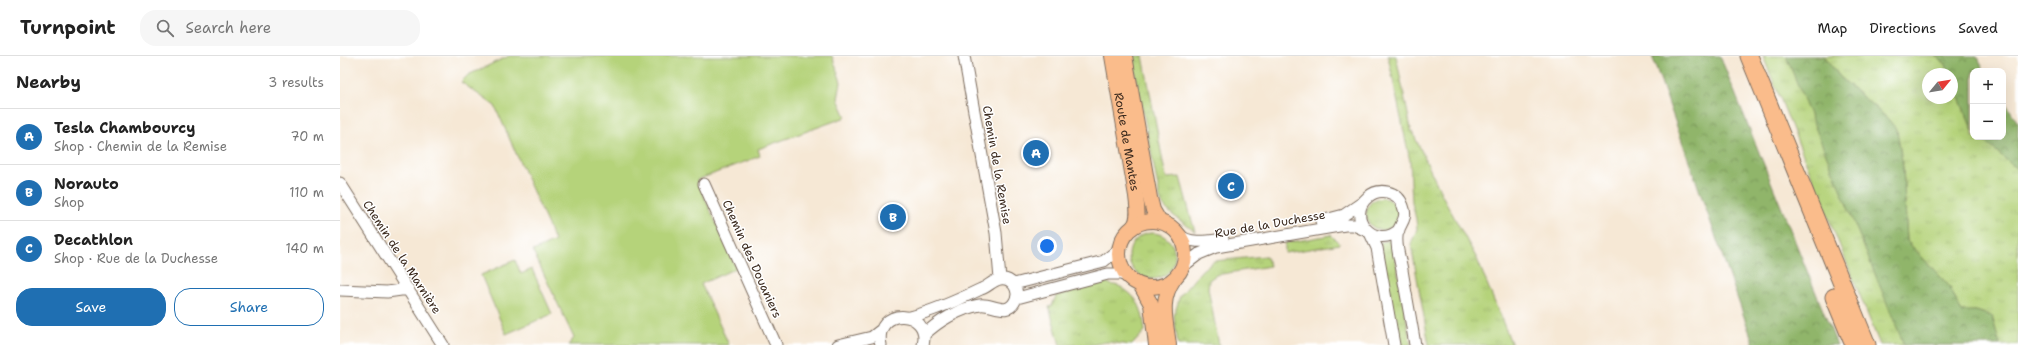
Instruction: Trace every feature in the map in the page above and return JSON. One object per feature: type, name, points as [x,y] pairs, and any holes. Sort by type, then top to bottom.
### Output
[{"type":"highway","points":[[1737,56],[1854,345]]},
{"type":"highway","points":[[1749,56],[1867,345]]},
{"type":"main road","name":"Route de Mantes","points":[[1112,56],[1137,200],[1137,218],[1133,227]]},
{"type":"main road","points":[[1125,56],[1150,198],[1153,210],[1160,222]]},
{"type":"main road","points":[[1156,345],[1151,304],[1141,286],[1128,277],[1120,264],[1119,249],[1123,238],[1133,227],[1146,222],[1160,222],[1172,228],[1178,234],[1185,250],[1182,267],[1166,291],[1164,301],[1169,345]]},
{"type":"main road","points":[[1141,286],[1160,286],[1174,279]]},
{"type":"street","name":"Chemin de la Remise","points":[[964,56],[996,234],[1000,279]]},
{"type":"street","name":"Chemin de la Marnière","points":[[340,183],[443,345]]},
{"type":"street","name":"Chemin des Douaniers","points":[[704,184],[776,345]]},
{"type":"street","points":[[1394,345],[1377,248],[1360,217],[1363,202],[1368,196],[1379,192],[1390,193],[1396,196],[1402,202],[1405,213],[1404,220],[1397,234],[1397,245],[1415,345]]},
{"type":"street","name":"Rue de la Duchesse","points":[[1178,234],[1189,240],[1205,242],[1264,232],[1344,215],[1363,202]]},
{"type":"street","name":"Rue de la Duchesse","points":[[1182,267],[1206,250],[1247,240],[1345,225],[1354,225],[1369,232]]},
{"type":"street","points":[[1369,232],[1385,237],[1398,230]]},
{"type":"street","points":[[1014,284],[1104,261],[1119,249]]},
{"type":"street","points":[[1017,298],[1108,274],[1116,273],[1128,277]]},
{"type":"street","points":[[910,317],[982,289],[1000,279],[1006,279],[1014,284],[1017,291],[1017,298],[1012,306],[1004,309],[986,304],[972,307],[940,321],[923,340]]},
{"type":"street","points":[[340,290],[387,292],[408,289]]},
{"type":"street","points":[[838,345],[872,336],[881,330],[884,325],[893,318],[904,316],[910,317],[919,324],[923,340]]},
{"type":"street","points":[[881,330],[881,345]]},
{"type":"green space","points":[[509,56],[832,56],[841,82],[838,99],[846,117],[758,149],[760,156],[697,180],[736,268],[701,284],[729,345],[568,345],[574,338],[533,251],[555,241],[495,106],[461,82],[468,75]]},
{"type":"green space","points":[[1132,56],[1143,56],[1166,178],[1180,177],[1195,232],[1164,207],[1161,202]]},
{"type":"green space","points":[[1388,56],[1396,56],[1411,129],[1442,195],[1477,259],[1512,345],[1429,345],[1411,244],[1417,229],[1412,203],[1410,161]]},
{"type":"green space","points":[[1652,56],[1720,56],[1837,345],[1754,345]]},
{"type":"green space","points":[[1763,56],[1788,56],[1906,345],[1880,345]]},
{"type":"green space","points":[[1786,56],[1824,56],[1840,77],[1888,119],[1897,130],[1903,167],[1907,241],[1949,286],[1961,311],[1976,311],[1992,316],[2000,345],[1904,345]]},
{"type":"green space","points":[[1824,56],[1936,56],[1946,64],[1947,68],[1922,68],[1922,104],[1958,104],[1958,95],[1970,124],[1970,140],[1983,140],[2018,170],[2018,345],[2000,345],[1992,316],[1976,311],[1961,312],[1949,286],[1907,241],[1903,167],[1888,119],[1840,77]]},
{"type":"green space","points":[[1936,56],[1976,56],[1983,68],[1970,68],[1970,124],[1958,95],[1958,68],[1947,68],[1946,64]]},
{"type":"green space","points":[[2006,104],[2018,123],[2018,170],[1983,140],[2006,140]]},
{"type":"green space","points":[[1379,198],[1385,198],[1394,202],[1398,214],[1394,226],[1385,230],[1379,230],[1370,226],[1366,217],[1366,211],[1370,202]]},
{"type":"green space","points":[[1152,233],[1165,237],[1171,243],[1175,256],[1171,269],[1165,275],[1152,279],[1139,275],[1133,269],[1129,256],[1133,243],[1139,237]]},
{"type":"green space","points":[[1331,235],[1340,244],[1285,253],[1285,243]]},
{"type":"green space","points":[[1392,240],[1411,345],[1398,345],[1380,242]]},
{"type":"green space","points":[[1266,256],[1270,266],[1216,275],[1209,280],[1208,288],[1219,345],[1178,345],[1174,316],[1180,296],[1202,270],[1214,261]]},
{"type":"green space","points":[[515,260],[521,274],[532,269],[552,314],[506,334],[481,275]]},
{"type":"green space","points":[[1107,282],[1121,287],[1136,300],[1143,317],[1145,331],[1132,345],[1107,342],[1090,345],[1060,345],[1049,307],[1052,306],[1056,296]]},
{"type":"place","name":"Tesla Chambourcy","points":[[1036,153]]},
{"type":"place","name":"Decathlon","points":[[1231,186]]},
{"type":"place","name":"Norauto","points":[[893,217]]}]
